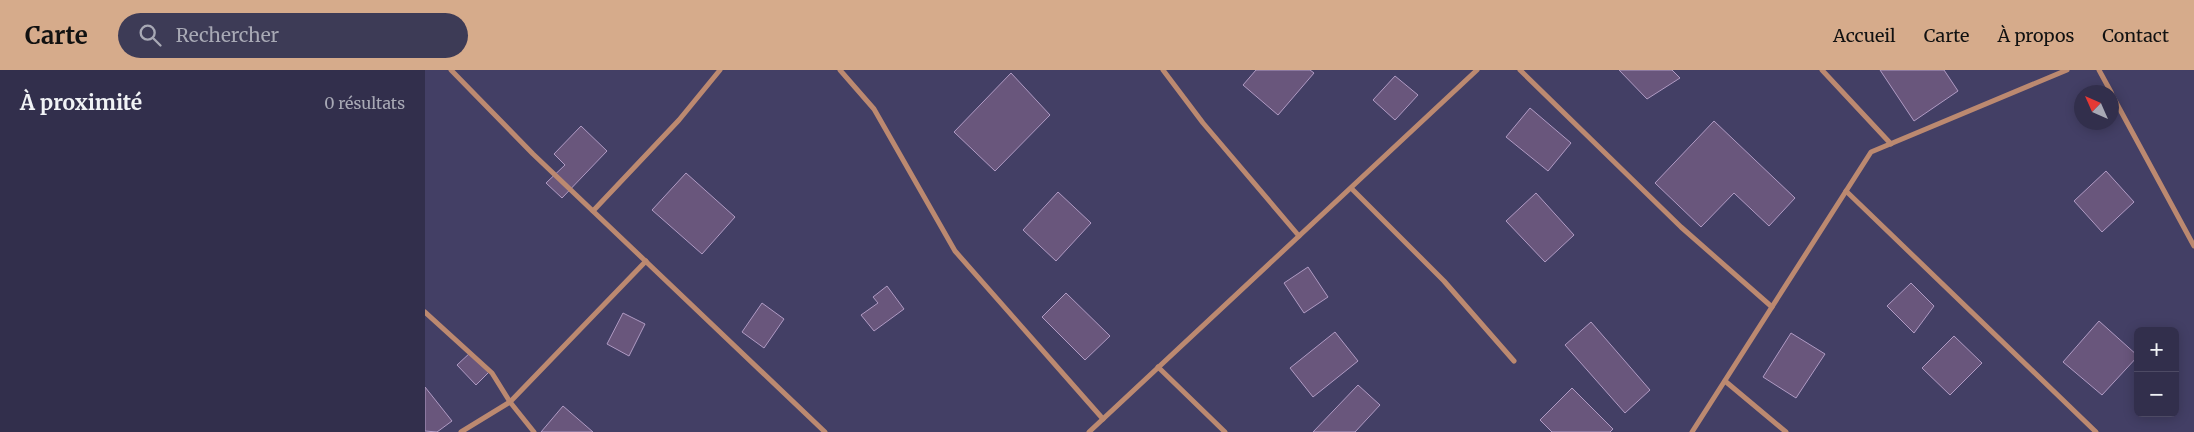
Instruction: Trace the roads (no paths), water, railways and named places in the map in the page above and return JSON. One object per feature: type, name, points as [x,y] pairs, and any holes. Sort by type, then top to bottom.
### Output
[{"type":"street","points":[[451,70],[533,154],[825,432]]},
{"type":"street","points":[[593,210],[679,120],[720,70]]},
{"type":"street","points":[[840,70],[874,109],[955,251],[1103,419]]},
{"type":"street","points":[[1163,70],[1203,123],[1299,236]]},
{"type":"street","points":[[1089,432],[1477,70]]},
{"type":"street","points":[[1520,70],[1681,227],[1772,307]]},
{"type":"street","points":[[1822,70],[1891,144]]},
{"type":"street","points":[[1692,432],[1871,152],[2067,70]]},
{"type":"street","points":[[2099,70],[2107,85]]},
{"type":"street","points":[[2119,108],[2194,246]]},
{"type":"street","points":[[1351,188],[1444,281],[1514,361]]},
{"type":"street","points":[[1846,191],[2096,432]]},
{"type":"street","points":[[461,432],[509,402],[646,261]]},
{"type":"street","points":[[425,312],[492,374],[509,402],[534,432]]},
{"type":"street","points":[[1158,367],[1225,432]]},
{"type":"street","points":[[1725,380],[1786,432]]}]
